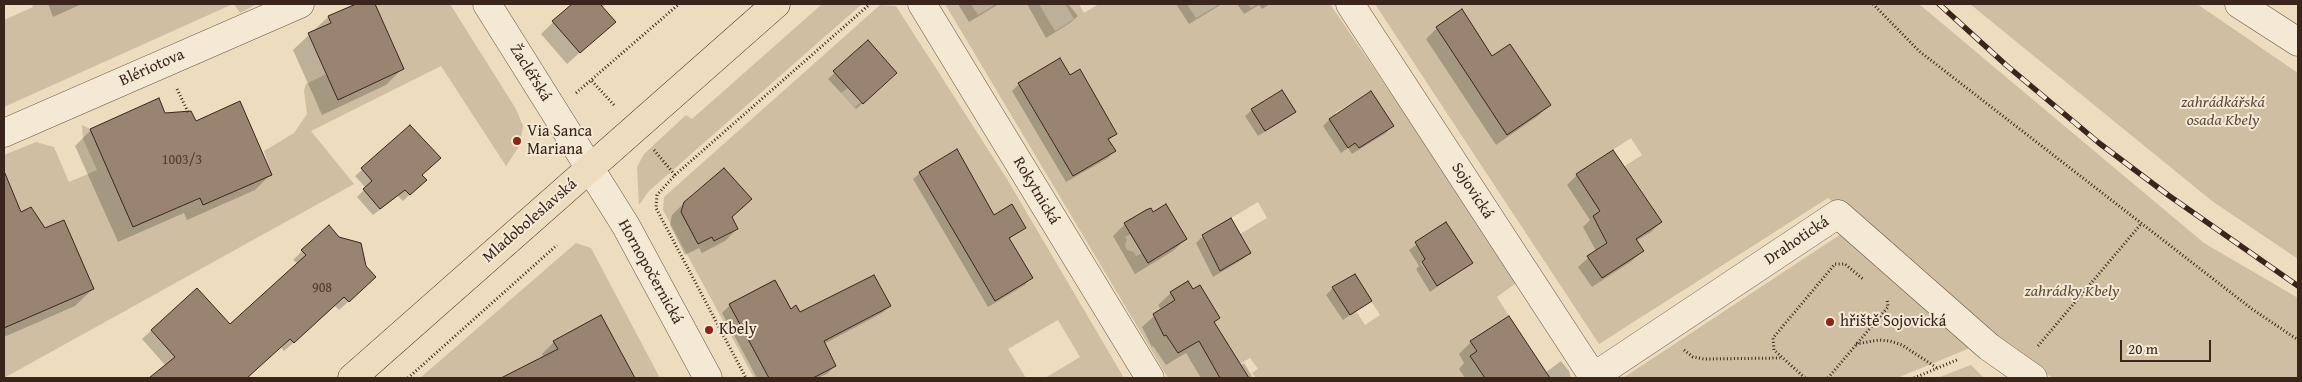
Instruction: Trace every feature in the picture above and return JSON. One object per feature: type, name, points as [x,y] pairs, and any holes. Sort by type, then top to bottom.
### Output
[{"type":"main road","name":"Mladoboleslavská","points":[[352,378],[776,4]]},
{"type":"street","name":"Blériotova","points":[[4,133],[300,4]]},
{"type":"street","name":"Žacléřská","points":[[486,4],[590,168]]},
{"type":"street","name":"Rokytnická","points":[[922,4],[1150,378]]},
{"type":"street","name":"Sojovická","points":[[1350,4],[1594,378]]},
{"type":"street","points":[[2239,4],[2298,42]]},
{"type":"street","name":"Hornopočernická","points":[[590,168],[626,226],[708,378]]},
{"type":"street","name":"Drahotická","points":[[1594,378],[1838,214],[1989,347],[2024,375]]},
{"type":"path","points":[[574,95],[679,4]]},
{"type":"path","points":[[746,378],[656,208],[657,195],[676,175],[870,4]]},
{"type":"path","points":[[1873,4],[1919,51],[2252,309],[2298,340]]},
{"type":"path","points":[[592,81],[614,105]]},
{"type":"path","points":[[177,88],[189,114]]},
{"type":"path","points":[[650,146],[676,175]]},
{"type":"path","points":[[2024,375],[2141,224]]},
{"type":"path","points":[[408,378],[557,244]]},
{"type":"path","points":[[1805,378],[1780,358],[1774,350],[1773,338],[1835,264],[1845,264],[1867,282]]},
{"type":"path","points":[[1828,378],[1888,307],[1888,300],[1881,294]]},
{"type":"path","points":[[1666,328],[1685,351],[1693,357],[1704,359],[1780,358]]},
{"type":"path","points":[[1856,344],[1879,340],[1890,341],[1902,345],[1938,368]]},
{"type":"path","points":[[1914,378],[1989,347]]},
{"type":"green space","points":[[32,4],[233,4],[4,107],[4,20],[33,7]]},
{"type":"green space","points":[[234,4],[257,4],[240,13]]},
{"type":"green space","points":[[375,4],[450,4],[516,109],[523,126],[520,145],[506,166],[441,66],[311,131],[354,184],[4,378],[4,328],[94,289],[64,220],[41,230],[32,208],[21,212],[4,171],[4,155],[36,142],[54,147],[69,182],[97,170],[83,139],[82,125],[90,129],[133,226],[200,198],[203,205],[272,175],[264,151],[294,133],[307,114],[304,91],[306,84],[326,74],[338,100],[403,69]]},
{"type":"green space","points":[[822,4],[862,4],[648,192],[639,205],[637,167],[644,154],[686,115],[692,119]]},
{"type":"green space","points":[[945,4],[971,4],[978,15],[996,4],[1039,4],[1055,31],[1074,19],[1065,4],[1079,4],[1084,13],[1099,4],[1187,4],[1196,18],[1220,4],[1247,4],[1251,8],[1258,4],[1330,4],[1519,281],[1497,297],[1509,316],[1470,341],[1477,351],[1470,356],[1485,378],[1256,378],[1252,373],[1258,369],[1250,358],[1220,376],[1220,378],[1168,378]],"holes":[[[1060,58],[1070,75],[1080,69],[1092,89],[1082,95],[1103,110],[1117,134],[1108,139],[1115,152],[1073,176],[1018,84]],[[1281,90],[1295,112],[1266,131],[1251,109]],[[1371,91],[1394,126],[1359,148],[1335,113]],[[1258,202],[1267,218],[1240,234],[1251,253],[1220,271],[1201,236]],[[1166,204],[1186,238],[1148,263],[1142,253],[1136,256],[1134,252],[1127,250],[1125,245],[1127,240],[1125,237],[1131,234],[1151,208],[1153,212]],[[1446,222],[1473,263],[1437,286],[1420,263],[1425,259],[1415,242]],[[1354,274],[1380,315],[1365,325],[1356,311],[1350,314],[1332,287]],[[1193,289],[1202,289],[1220,318],[1214,322],[1210,334],[1178,353],[1166,335],[1159,309]]]},
{"type":"green space","name":"zahrádky Kbely","points":[[1375,4],[1919,4],[2204,243],[2298,298],[2298,378],[2053,378],[2028,363],[1828,198],[1599,344]],"holes":[[[1461,10],[1452,51],[1436,27]],[[1510,44],[1551,105],[1507,134],[1466,73]],[[1631,138],[1642,155],[1587,191],[1576,174]],[[1633,180],[1662,222],[1636,239],[1644,251],[1602,278],[1587,256],[1607,243],[1593,216]]]},
{"type":"green space","name":"zahrádkářská osada Kbely","points":[[1970,4],[2197,4],[2298,73],[2298,259],[2212,201]]},
{"type":"green space","points":[[880,5],[896,6],[1007,179],[1124,378],[1045,378],[1080,357],[1058,320],[1008,349],[1026,378],[813,378],[836,366],[824,341],[891,306],[874,275],[800,312],[796,305],[791,309],[730,305],[769,378],[754,378],[663,210],[664,197]],"holes":[[[868,40],[897,74],[863,104],[861,102],[855,107],[841,93],[848,88],[834,71]],[[956,149],[993,216],[1012,204],[1026,227],[1009,238],[1033,279],[996,301],[919,172]],[[724,168],[752,199],[732,217],[738,230],[715,241],[681,212],[683,204],[692,194]]]},
{"type":"green space","points":[[1841,234],[1970,348],[1897,378],[1623,378]]},
{"type":"green space","points":[[576,243],[591,248],[660,378],[635,378],[601,315],[554,341],[558,350],[504,378],[420,378]]},
{"type":"green space","points":[[1971,365],[1984,378],[1937,378]]},
{"type":"building","points":[[356,4],[375,4],[404,69],[338,100],[308,33],[331,23],[328,16]]},
{"type":"building","points":[[572,4],[600,4],[616,22],[580,53],[552,21]]},
{"type":"building","points":[[1462,9],[1492,56],[1510,44],[1551,105],[1507,135],[1436,27]]},
{"type":"building","points":[[868,40],[897,73],[863,104],[833,71]]},
{"type":"building","points":[[1060,58],[1070,75],[1080,69],[1117,134],[1108,139],[1116,151],[1073,176],[1018,83]]},
{"type":"building","points":[[1282,90],[1296,112],[1265,131],[1251,109]]},
{"type":"building","points":[[1371,91],[1394,126],[1359,148],[1355,143],[1348,148],[1329,119]]},
{"type":"building","points":[[159,98],[165,113],[191,111],[196,121],[240,101],[272,175],[203,205],[200,198],[133,227],[90,129]]},
{"type":"building","points":[[410,125],[441,158],[422,175],[427,180],[410,195],[405,190],[380,209],[363,189],[372,181],[361,168]]},
{"type":"building","points":[[957,149],[994,215],[1012,204],[1026,228],[1009,238],[1033,278],[995,301],[919,172]]},
{"type":"building","points":[[1613,150],[1662,222],[1636,239],[1644,251],[1602,278],[1587,256],[1607,243],[1593,216],[1600,211],[1576,174]]},
{"type":"building","points":[[724,168],[752,199],[732,217],[738,229],[714,241],[712,237],[698,244],[681,212],[684,202]]},
{"type":"building","points":[[4,171],[21,212],[31,207],[45,228],[64,220],[94,289],[4,328]]},
{"type":"building","points":[[1166,204],[1187,239],[1148,263],[1124,223],[1146,210],[1151,208],[1153,212]]},
{"type":"building","points":[[1231,218],[1251,253],[1220,271],[1202,235]]},
{"type":"building","points":[[1446,222],[1473,263],[1437,286],[1422,262],[1425,259],[1415,242]]},
{"type":"building","points":[[329,225],[339,237],[361,243],[366,266],[376,277],[349,302],[344,297],[294,343],[290,339],[247,378],[149,378],[175,357],[151,330],[197,288],[230,324],[306,255],[301,250]]},
{"type":"building","points":[[1355,274],[1372,301],[1350,315],[1332,287]]},
{"type":"building","points":[[874,275],[891,306],[824,341],[836,366],[813,378],[769,378],[729,304],[775,280],[791,309],[796,305],[800,312]]},
{"type":"building","points":[[1188,281],[1193,289],[1200,285],[1220,318],[1214,322],[1249,378],[1220,378],[1199,341],[1178,353],[1166,335],[1164,336],[1153,314],[1175,300],[1170,292]]},
{"type":"building","points":[[601,315],[635,378],[501,378],[558,349],[553,341]]},
{"type":"building","points":[[1509,316],[1550,378],[1485,378],[1470,356],[1477,351],[1470,341]]},
{"type":"railway","points":[[1939,4],[2006,65],[2099,143],[2168,195],[2298,286]]},
{"type":"place","name":"Via Sanca Mariana","points":[[517,141]]},
{"type":"place","name":"hřiště Sojovická","points":[[1830,322]]},
{"type":"place","name":"Kbely","points":[[709,330]]}]
